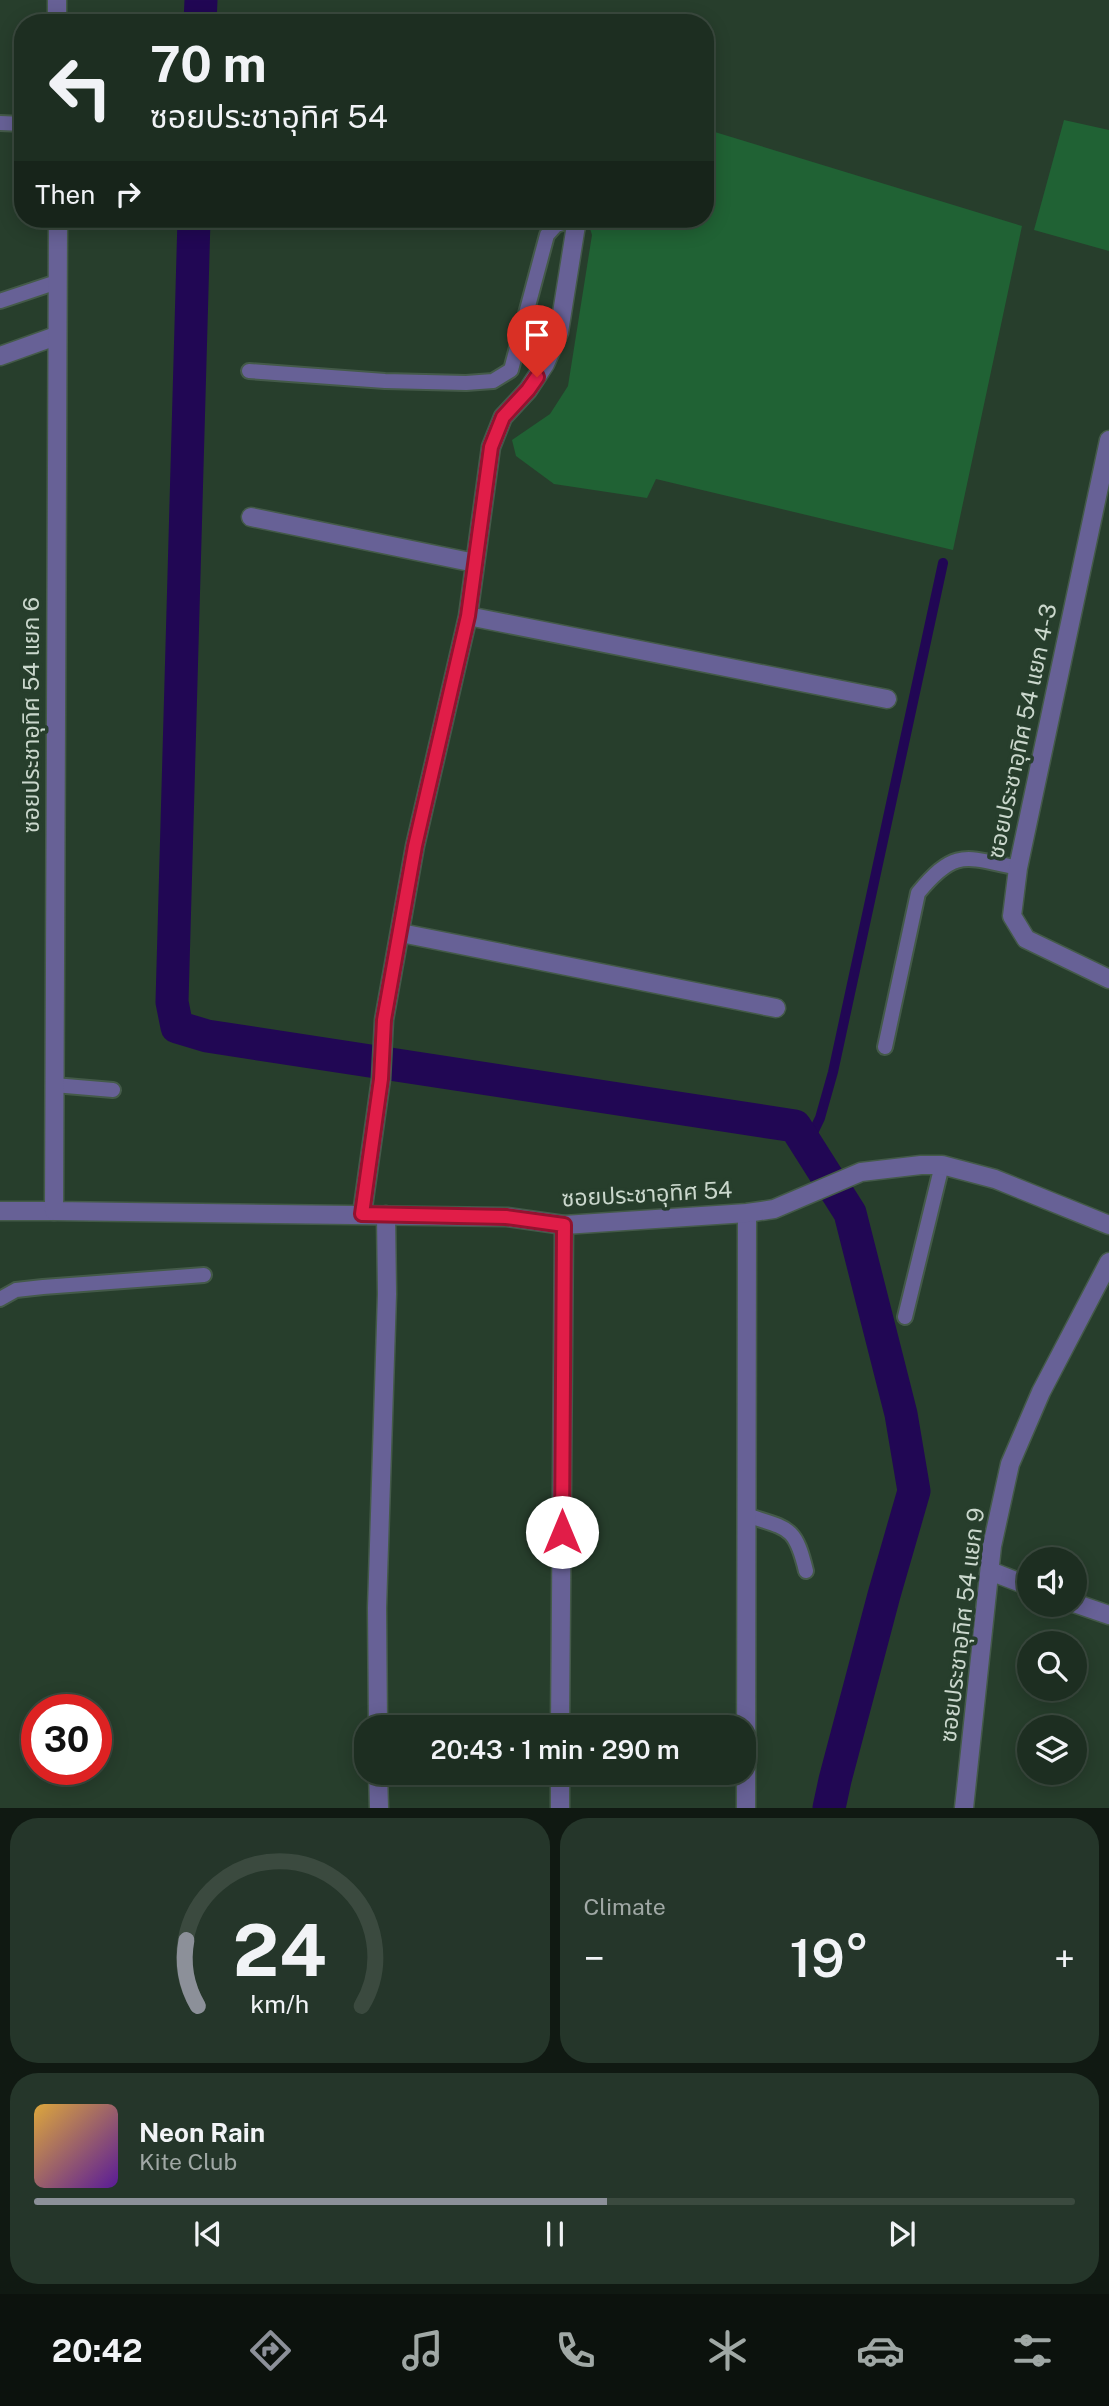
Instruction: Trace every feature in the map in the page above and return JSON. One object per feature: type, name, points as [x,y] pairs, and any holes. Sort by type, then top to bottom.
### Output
[{"type":"street","name":"ซอยประชาอุทิศ 54 แยก 6","points":[[54,1211],[58,228]]},
{"type":"street","points":[[362,1214],[381,1079],[384,1020],[415,846],[468,616],[491,447],[503,417],[528,390],[545,364],[559,332],[576,228]]},
{"type":"street","points":[[0,356],[56,336]]},
{"type":"street","name":"ซอยประชาอุทิศ 54 แยก 4-3","points":[[1109,440],[1018,868],[1012,916],[1026,939],[1109,979]]},
{"type":"street","points":[[251,517],[475,563]]},
{"type":"street","points":[[468,616],[887,699]]},
{"type":"street","points":[[401,933],[776,1008]]},
{"type":"street","name":"ซอยประชาอุทิศ 54","points":[[0,1211],[386,1214],[506,1217],[564,1225],[774,1209],[862,1172],[942,1165],[995,1179],[1109,1225]]},
{"type":"street","points":[[746,1808],[747,1213]]},
{"type":"street","points":[[378,1715],[377,1608],[387,1294],[386,1214]]},
{"type":"street","points":[[560,1715],[564,1225]]},
{"type":"street","name":"ซอยประชาอุทิศ 54 แยก 9","points":[[964,1808],[992,1546],[1010,1465],[1041,1392],[1109,1262]]},
{"type":"street","points":[[990,1571],[1017,1581]]},
{"type":"street","points":[[1087,1607],[1109,1615]]},
{"type":"street","points":[[378,1785],[379,1808]]},
{"type":"street","points":[[560,1785],[560,1808]]},
{"type":"lane","points":[[248,371],[385,381],[493,381],[511,370],[547,235],[553,228]]},
{"type":"lane","points":[[0,301],[57,282]]},
{"type":"lane","points":[[885,1046],[918,893],[934,874],[950,861],[971,858],[1018,868]]},
{"type":"lane","points":[[54,1085],[113,1090]]},
{"type":"lane","points":[[905,1317],[942,1165]]},
{"type":"lane","points":[[0,1298],[16,1290],[204,1275]]},
{"type":"lane","points":[[746,1515],[785,1528],[793,1534],[800,1545],[806,1572]]},
{"type":"green space","points":[[1064,120],[1109,130],[1109,251],[1034,230]]},
{"type":"green space","points":[[714,132],[1022,226],[953,550],[656,479],[647,498],[554,484],[516,456],[512,440],[550,414],[568,386],[592,235],[590,228],[714,228]]},
{"type":"waterway","points":[[200,14],[201,0]]},
{"type":"waterway","points":[[194,228],[172,1002],[177,1027],[207,1036],[795,1126],[850,1213],[901,1414],[914,1491],[829,1808]]},
{"type":"waterway","points":[[807,1145],[820,1118],[833,1072],[943,563]]},
{"type":"route","points":[[537,377],[503,417],[491,447],[468,616],[415,846],[384,1020],[381,1079],[362,1214],[506,1217],[564,1225],[562,1532]]}]
